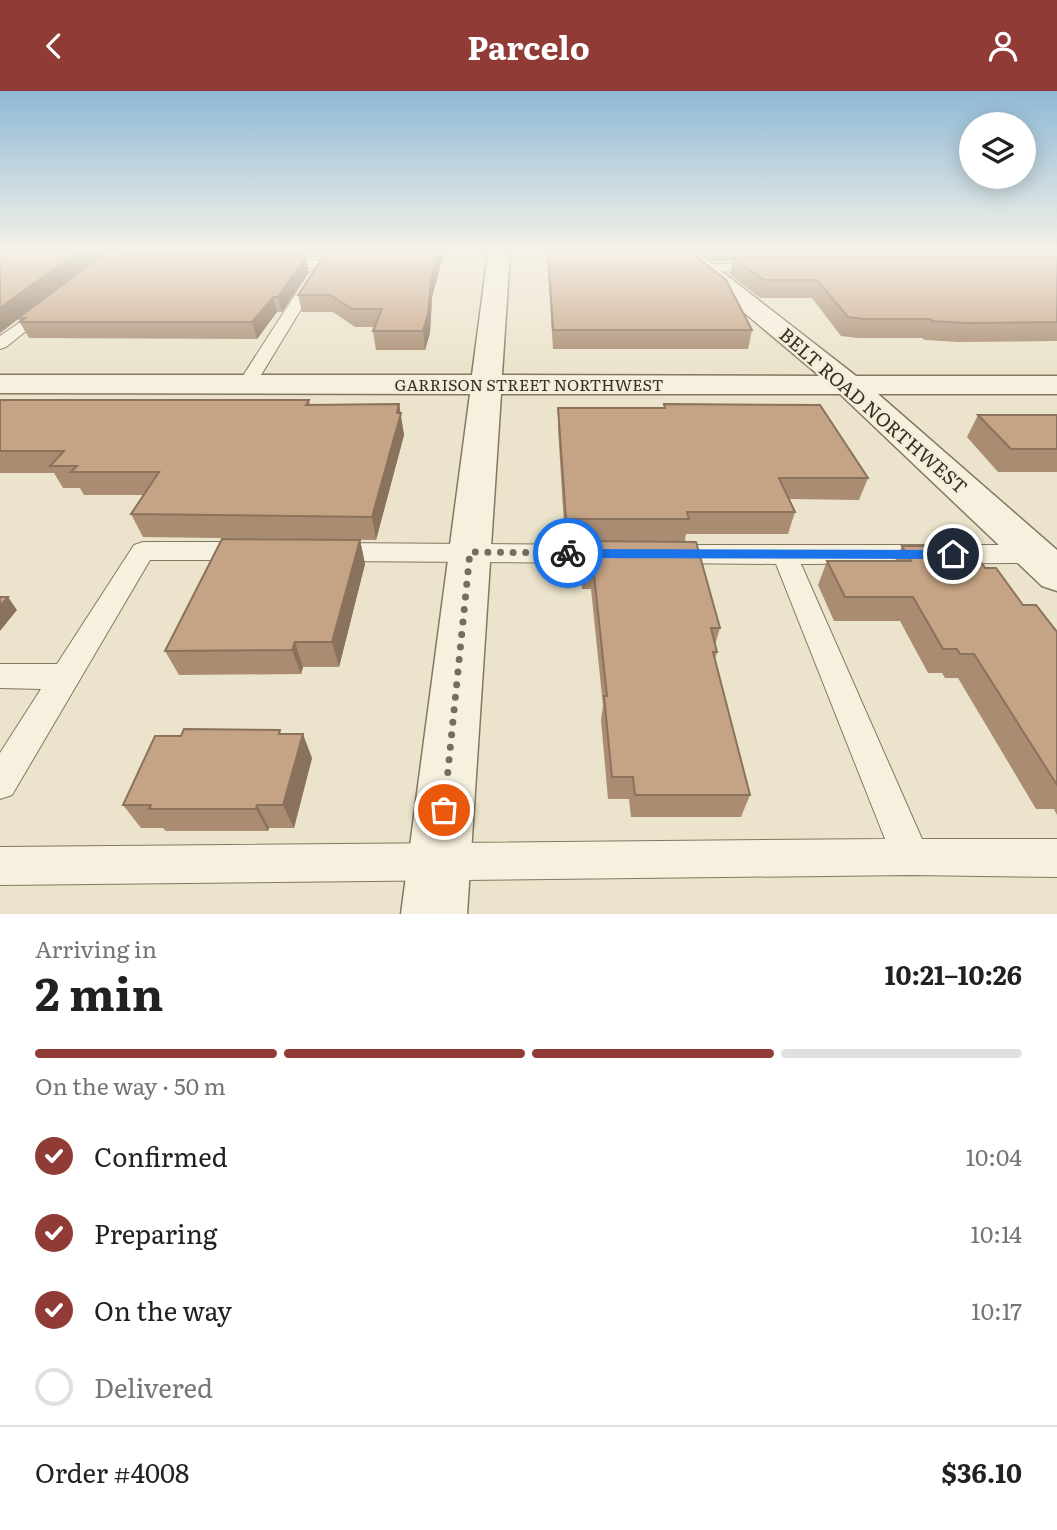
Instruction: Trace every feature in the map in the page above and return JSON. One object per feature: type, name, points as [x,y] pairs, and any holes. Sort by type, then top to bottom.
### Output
[{"type":"street","points":[[434,914],[495,291]]},
{"type":"street","name":"BELT ROAD NORTHWEST","points":[[733,291],[851,384],[1046,564]]},
{"type":"street","name":"GARRISON STREET NORTHWEST","points":[[0,384],[1057,385]]},
{"type":"lane","points":[[246,384],[305,291]]},
{"type":"lane","points":[[0,344],[62,296]]},
{"type":"lane","points":[[0,783],[143,551],[266,552]]},
{"type":"lane","points":[[307,552],[785,555],[1046,564]]},
{"type":"lane","points":[[785,555],[911,856]]},
{"type":"lane","points":[[0,676],[65,677]]},
{"type":"lane","points":[[0,866],[911,856],[1057,858]]},
{"type":"building","points":[[0,291],[23,291],[0,308]]},
{"type":"building","points":[[54,291],[282,291],[278,297],[273,297],[252,322],[20,322],[25,318],[18,318]]},
{"type":"building","points":[[300,291],[430,291],[423,331],[373,331],[382,309],[352,309],[330,295],[298,295]]},
{"type":"building","points":[[550,291],[732,291],[752,330],[553,330]]},
{"type":"building","points":[[827,291],[1057,291],[1057,322],[967,323],[930,319],[848,317]]},
{"type":"building","points":[[0,400],[309,400],[306,405],[399,404],[397,413],[401,413],[372,517],[131,514],[159,472],[71,472],[77,466],[50,466],[64,451],[0,451]]},
{"type":"building","points":[[664,404],[820,405],[868,478],[779,478],[795,512],[687,512],[689,519],[566,519],[558,408],[665,408]]},
{"type":"building","points":[[978,415],[1057,415],[1057,449],[1011,449]]},
{"type":"building","points":[[222,539],[360,540],[332,642],[295,642],[292,650],[165,651]]},
{"type":"building","points":[[582,541],[696,542],[720,628],[711,628],[717,652],[713,652],[750,795],[635,795],[633,777],[612,777],[604,696],[607,696],[593,565],[584,565]]},
{"type":"building","points":[[902,546],[970,546],[985,568],[996,568],[1023,605],[1036,605],[1057,632],[1057,785],[974,654],[960,654],[957,649],[943,649],[913,597],[845,597],[827,561],[911,561]]},
{"type":"building","points":[[0,597],[8,597],[0,606]]},
{"type":"building","points":[[184,729],[280,730],[279,734],[303,734],[283,805],[257,805],[256,809],[149,809],[151,805],[123,805],[155,736],[181,736]]},
{"type":"way so far","points":[[444,810],[470,552],[568,553]]},
{"type":"route","points":[[568,553],[953,554]]}]
